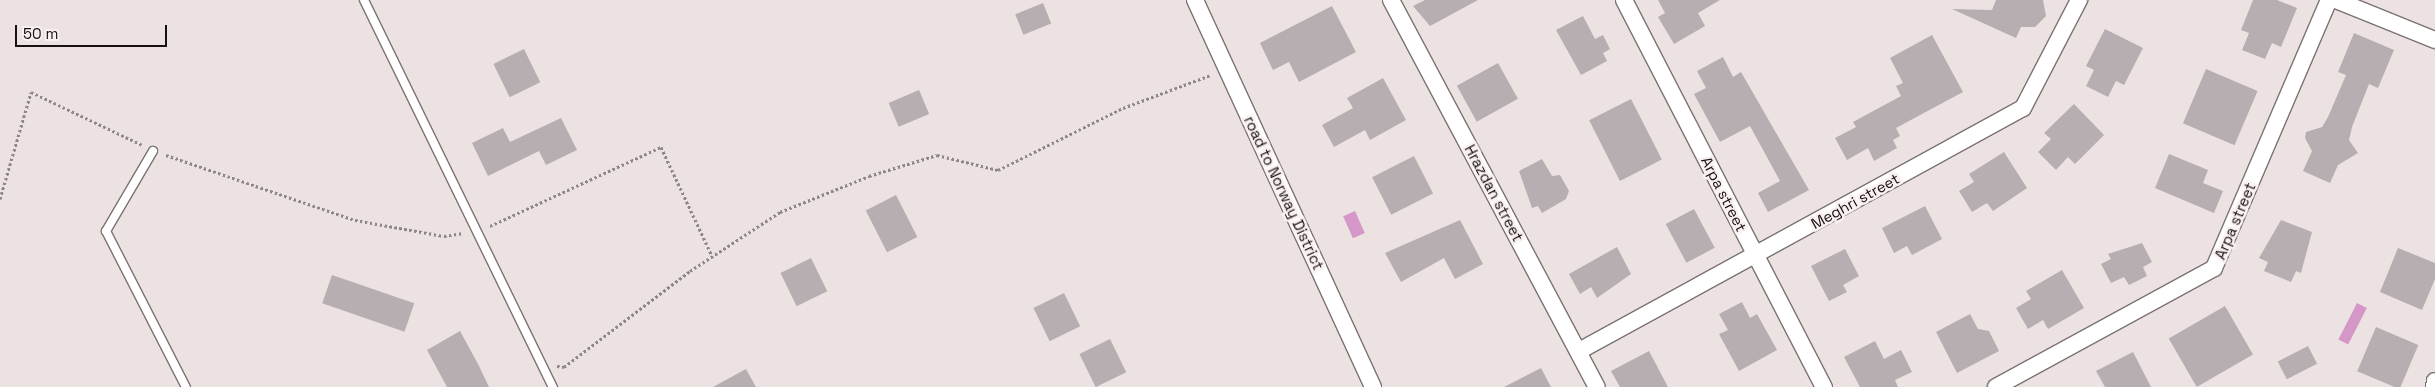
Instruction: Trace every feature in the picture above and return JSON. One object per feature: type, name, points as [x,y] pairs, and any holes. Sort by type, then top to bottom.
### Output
[{"type":"street","name":"road to Norway District","points":[[1195,0],[1373,387]]},
{"type":"street","name":"Hrazdan street","points":[[1391,0],[1597,387]]},
{"type":"street","name":"Arpa street","points":[[1624,0],[1824,387]]},
{"type":"street","name":"Meghri street","points":[[1578,351],[1756,256],[2023,108],[2079,0]]},
{"type":"street","name":"Arpa street","points":[[1996,387],[2214,268],[2329,0]]},
{"type":"street","points":[[2336,0],[2435,40]]},
{"type":"street","points":[[2434,387],[2435,381]]},
{"type":"lane","points":[[364,0],[553,387]]},
{"type":"lane","points":[[153,150],[106,231],[186,387]]},
{"type":"path","points":[[542,363],[564,367],[712,256],[780,212],[869,176],[937,155],[998,170],[1123,108],[1227,69]]},
{"type":"path","points":[[0,199],[31,92],[153,150],[355,220],[444,236],[478,231],[660,147],[712,256]]},
{"type":"shaded area","points":[[1355,211],[1365,233],[1353,238],[1343,216]]},
{"type":"shaded area","points":[[2357,303],[2367,308],[2348,345],[2338,340]]},
{"type":"building","points":[[1425,0],[1478,0],[1430,26],[1413,6]]},
{"type":"building","points":[[1658,0],[1720,0],[1698,13],[1705,26],[1674,44],[1658,17],[1665,13]]},
{"type":"building","points":[[1996,0],[2043,0],[2046,16],[2035,27],[2021,27],[2016,38],[1952,9],[1992,10]]},
{"type":"building","points":[[2253,0],[2277,0],[2297,8],[2281,47],[2272,43],[2265,59],[2242,50],[2249,33],[2241,30]]},
{"type":"building","points":[[1043,3],[1051,23],[1023,35],[1015,14]]},
{"type":"building","points":[[1332,6],[1356,52],[1299,82],[1289,62],[1273,70],[1260,43]]},
{"type":"building","points":[[1583,16],[1595,39],[1603,35],[1610,49],[1603,53],[1607,61],[1581,75],[1556,30]]},
{"type":"building","points":[[2105,29],[2143,48],[2124,85],[2116,81],[2108,97],[2086,86],[2094,70],[2086,66]]},
{"type":"building","points":[[2354,33],[2394,50],[2378,88],[2369,84],[2352,127],[2349,140],[2358,153],[2338,165],[2330,183],[2303,171],[2312,151],[2305,138],[2306,132],[2322,127],[2328,117],[2346,75],[2338,72]]},
{"type":"building","points":[[1932,35],[1963,92],[1896,128],[1900,136],[1893,140],[1897,148],[1874,161],[1868,148],[1847,160],[1835,138],[1856,127],[1853,122],[1901,96],[1896,86],[1903,83],[1890,58]]},
{"type":"building","points":[[524,49],[540,82],[510,97],[493,64]]},
{"type":"building","points":[[1723,57],[1733,77],[1741,72],[1809,190],[1768,212],[1758,193],[1780,181],[1750,126],[1720,142],[1694,94],[1706,88],[1697,71]]},
{"type":"building","points":[[1498,63],[1518,99],[1477,122],[1457,86]]},
{"type":"building","points":[[2206,69],[2258,91],[2234,145],[2183,123]]},
{"type":"building","points":[[1383,78],[1406,120],[1370,140],[1365,130],[1334,147],[1322,125],[1353,108],[1347,98]]},
{"type":"building","points":[[919,90],[929,114],[899,127],[889,103]]},
{"type":"building","points":[[1631,99],[1662,160],[1620,181],[1589,120]]},
{"type":"building","points":[[2074,104],[2104,135],[2075,164],[2068,157],[2056,170],[2038,152],[2051,139],[2044,133]]},
{"type":"building","points":[[561,118],[577,150],[546,165],[539,151],[488,176],[472,143],[503,128],[510,142]]},
{"type":"building","points":[[2004,152],[2027,188],[1993,211],[1987,203],[1972,212],[1959,191],[1974,182],[1969,174]]},
{"type":"building","points":[[2169,154],[2208,170],[2203,183],[2223,191],[2214,213],[2155,188]]},
{"type":"building","points":[[1414,156],[1433,193],[1391,215],[1372,177]]},
{"type":"building","points":[[1542,159],[1552,176],[1560,175],[1569,191],[1566,199],[1542,213],[1538,206],[1532,208],[1519,171]]},
{"type":"building","points":[[896,195],[917,237],[887,252],[866,210]]},
{"type":"building","points":[[1925,206],[1942,239],[1912,255],[1907,246],[1894,253],[1882,228]]},
{"type":"building","points":[[1694,209],[1715,248],[1686,263],[1666,224]]},
{"type":"building","points":[[1460,220],[1483,264],[1455,279],[1444,258],[1401,282],[1385,253]]},
{"type":"building","points":[[2281,220],[2312,232],[2301,273],[2296,271],[2291,282],[2264,271],[2268,262],[2259,258]]},
{"type":"building","points":[[2142,243],[2152,262],[2143,267],[2147,276],[2129,285],[2124,277],[2111,283],[2101,264],[2111,259],[2108,254]]},
{"type":"building","points":[[1617,247],[1631,274],[1597,298],[1591,287],[1580,294],[1569,274]]},
{"type":"building","points":[[2398,248],[2435,263],[2435,279],[2422,310],[2380,292]]},
{"type":"building","points":[[1845,249],[1859,276],[1843,285],[1847,292],[1829,301],[1811,266]]},
{"type":"building","points":[[811,258],[827,291],[797,306],[780,273]]},
{"type":"building","points":[[2062,270],[2084,308],[2048,329],[2043,320],[2028,329],[2016,308],[2031,299],[2026,291]]},
{"type":"building","points":[[332,275],[414,303],[404,332],[322,303]]},
{"type":"building","points":[[1064,293],[1080,326],[1050,341],[1033,308]]},
{"type":"building","points":[[1742,302],[1750,318],[1757,314],[1777,350],[1739,371],[1719,334],[1728,330],[1719,314]]},
{"type":"building","points":[[2225,306],[2253,354],[2197,387],[2169,338]]},
{"type":"building","points":[[1970,314],[1978,329],[1989,331],[1999,351],[1957,373],[1936,332]]},
{"type":"building","points":[[2376,327],[2418,345],[2401,387],[2395,387],[2357,371]]},
{"type":"building","points":[[460,331],[489,387],[447,387],[427,350]]},
{"type":"building","points":[[1110,339],[1126,372],[1096,387],[1079,354]]},
{"type":"building","points":[[1875,341],[1884,359],[1901,350],[1912,372],[1895,380],[1898,387],[1860,387],[1844,357]]},
{"type":"building","points":[[2308,346],[2317,364],[2287,379],[2278,361]]},
{"type":"building","points":[[1649,351],[1668,387],[1620,387],[1611,371]]},
{"type":"building","points":[[2133,352],[2151,387],[2105,387],[2096,371]]},
{"type":"building","points":[[1541,368],[1551,387],[1504,387]]},
{"type":"building","points":[[746,369],[756,387],[713,387]]}]
